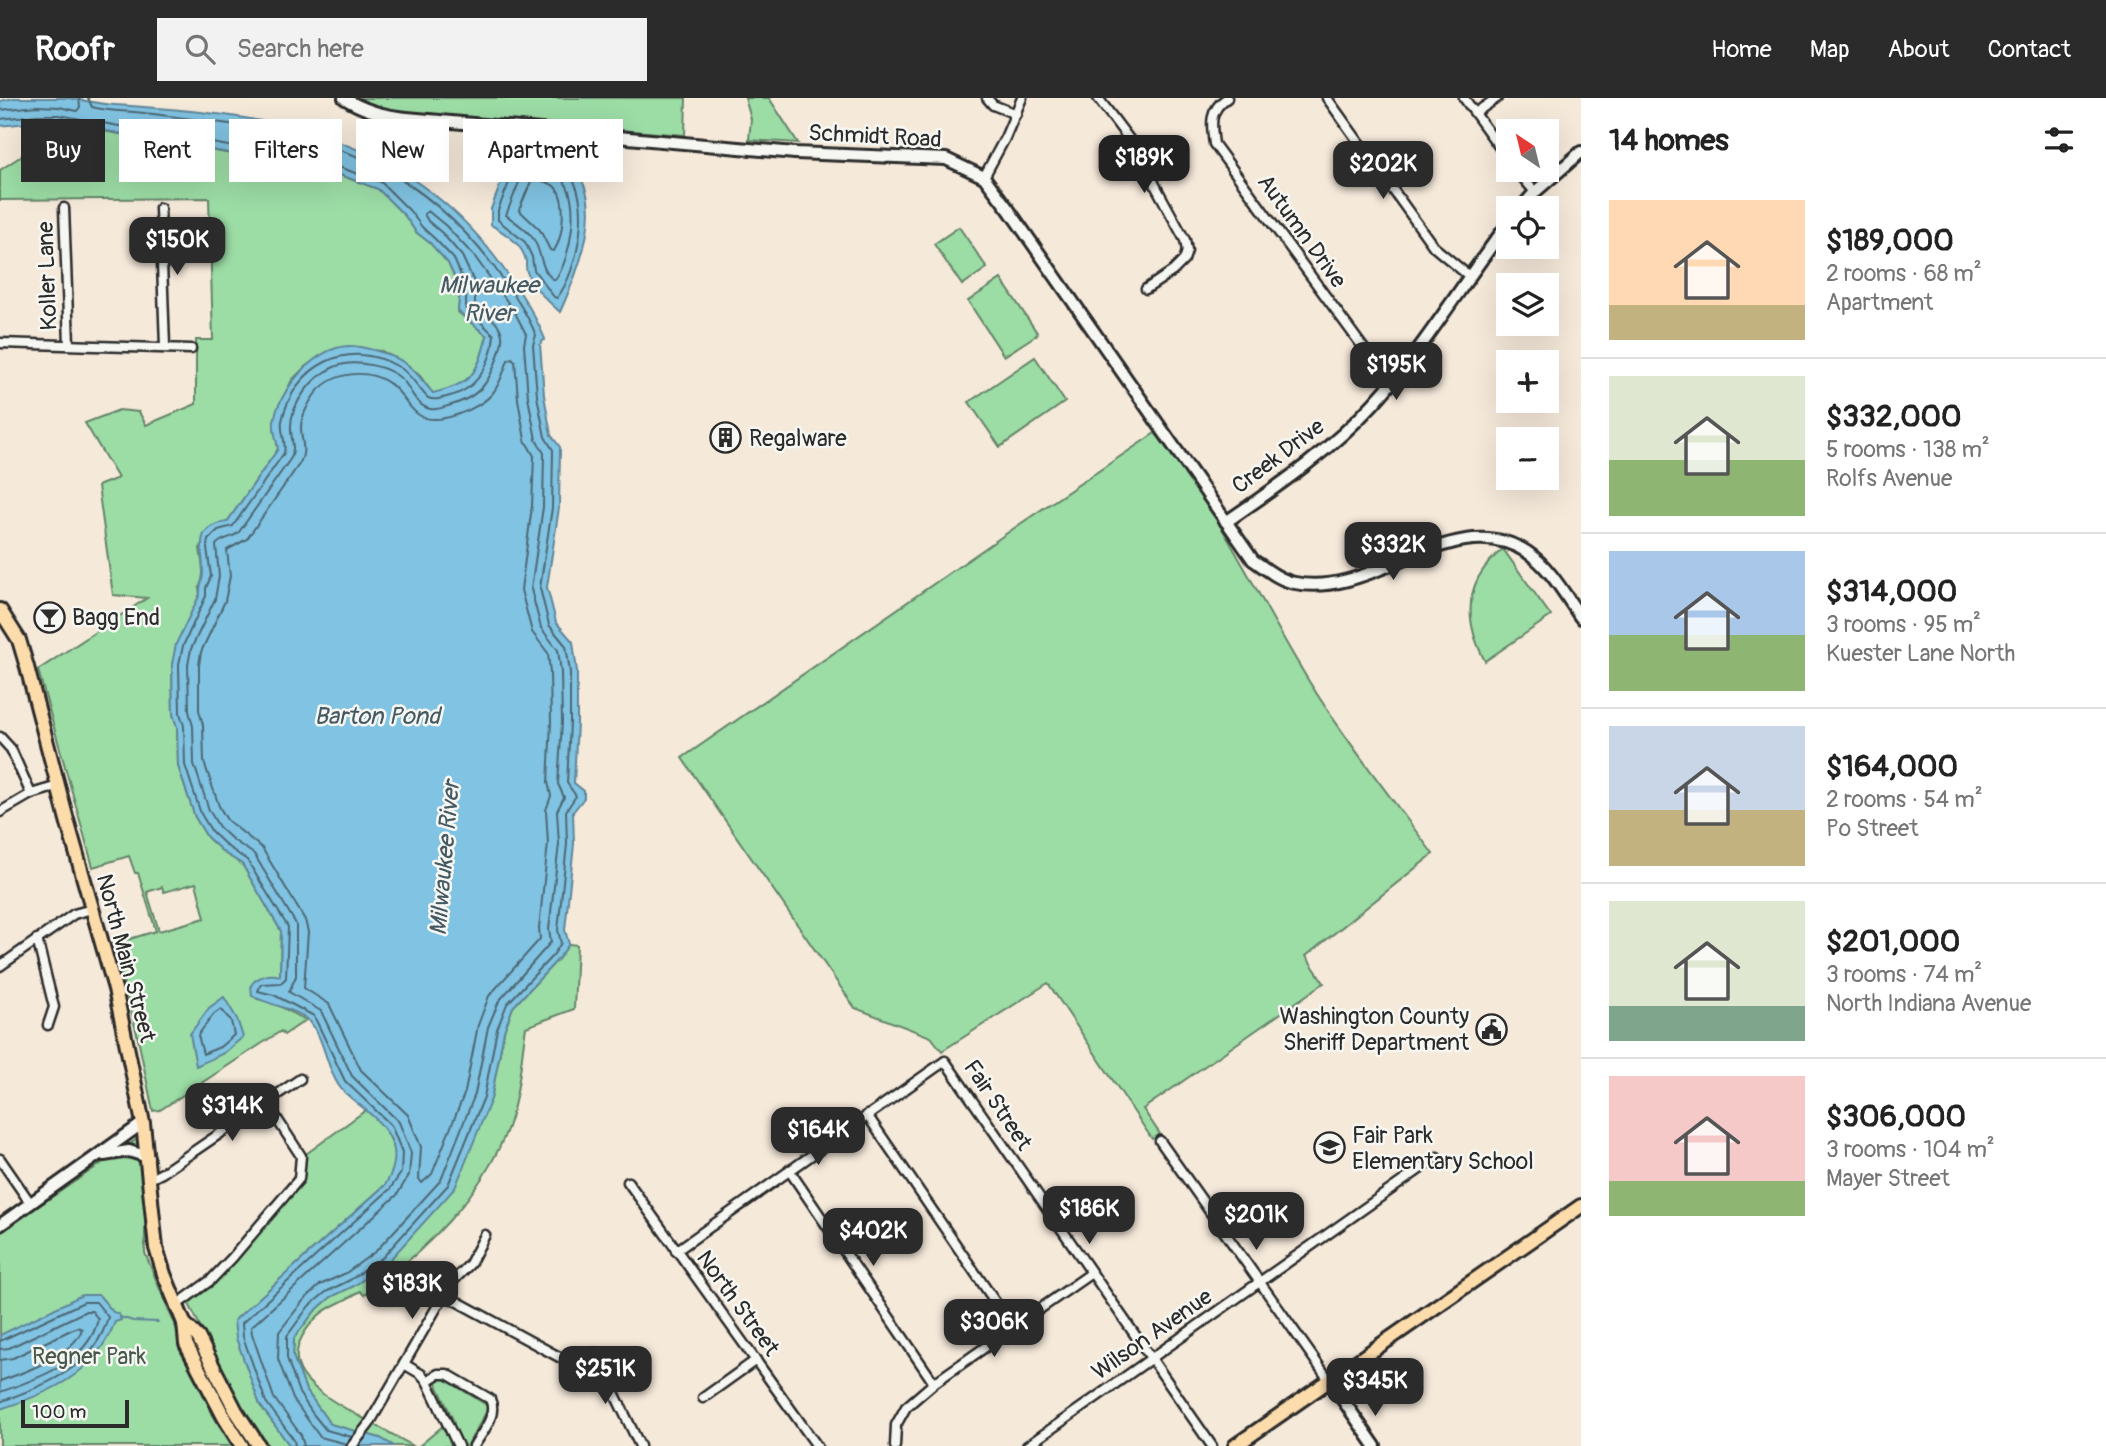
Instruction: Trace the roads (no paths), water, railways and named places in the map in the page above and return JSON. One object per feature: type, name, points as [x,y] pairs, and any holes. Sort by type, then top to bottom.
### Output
[{"type":"main road","name":"North Main Street","points":[[0,610],[19,640],[115,989],[143,1123],[156,1248],[175,1306],[184,1323],[198,1337],[230,1400],[259,1446]]},
{"type":"main road","points":[[1235,1446],[1581,1206]]},
{"type":"main road","name":"North Main Street","points":[[184,1323],[186,1344],[242,1446]]},
{"type":"street","name":"Schmidt Road","points":[[344,98],[383,116],[795,153],[946,159],[984,177],[1253,560],[1272,574],[1293,583],[1320,586],[1351,580],[1470,538],[1490,538],[1510,543],[1527,552],[1545,567],[1581,618]]},
{"type":"street","points":[[987,98],[993,105],[1016,114]]},
{"type":"street","points":[[984,177],[1022,98]]},
{"type":"street","points":[[1098,98],[1144,159],[1185,240],[1187,251],[1184,260],[1146,289]]},
{"type":"street","name":"Autumn Drive","points":[[1227,98],[1218,104],[1210,120],[1214,144],[1365,350],[1396,377]]},
{"type":"street","points":[[1327,98],[1434,247],[1469,276]]},
{"type":"street","points":[[1464,98],[1496,142]]},
{"type":"street","points":[[1475,113],[1497,98]]},
{"type":"street","points":[[1532,196],[1581,152]]},
{"type":"street","points":[[1526,182],[1535,192]]},
{"type":"street","name":"Koller Lane","points":[[64,208],[69,344]]},
{"type":"street","points":[[160,208],[165,346]]},
{"type":"street","name":"Creek Drive","points":[[1226,522],[1316,458],[1371,406],[1396,377],[1496,239]]},
{"type":"street","points":[[0,343],[165,346],[191,349]]},
{"type":"street","points":[[0,737],[11,749],[31,794]]},
{"type":"street","points":[[0,812],[31,794],[58,786]]},
{"type":"street","points":[[0,966],[74,914],[92,909]]},
{"type":"street","points":[[37,939],[54,1007],[48,1025]]},
{"type":"street","name":"Fair Street","points":[[867,1115],[945,1061],[1090,1274],[1212,1446]]},
{"type":"street","points":[[150,1179],[162,1174],[300,1079]]},
{"type":"street","points":[[175,1306],[211,1280],[299,1179],[300,1156],[265,1102]]},
{"type":"street","points":[[676,1251],[867,1115],[1013,1328]]},
{"type":"street","points":[[0,1225],[102,1155],[143,1123]]},
{"type":"street","points":[[1160,1141],[1376,1446]]},
{"type":"street","points":[[102,1155],[130,1151],[148,1157]]},
{"type":"street","name":"Wilson Avenue","points":[[1027,1446],[1437,1157]]},
{"type":"street","points":[[0,1159],[31,1204]]},
{"type":"street","points":[[789,1170],[934,1383]]},
{"type":"street","name":"North Street","points":[[628,1182],[817,1446]]},
{"type":"street","points":[[352,1446],[369,1424],[444,1295],[470,1264],[485,1235]]},
{"type":"street","points":[[895,1446],[895,1426],[906,1407],[934,1383],[1090,1274]]},
{"type":"street","points":[[444,1295],[561,1359],[580,1358],[595,1353],[640,1446]]},
{"type":"street","points":[[703,1398],[756,1360]]},
{"type":"street","points":[[404,1364],[427,1381],[458,1446]]},
{"type":"street","points":[[427,1381],[438,1374],[447,1374],[490,1399],[493,1406],[492,1415],[474,1446]]},
{"type":"water","name":"Barton Pond","points":[[14,98],[67,98],[246,119],[229,119],[229,153],[215,151],[215,119],[119,119],[119,133],[105,131],[105,119],[21,119],[21,124],[0,126],[0,101]]},
{"type":"water","name":"Barton Pond","points":[[342,144],[356,150],[356,181],[342,176]]},
{"type":"water","name":"Barton Pond","points":[[359,182],[417,182],[457,215],[495,257],[529,307],[545,339],[540,344],[544,395],[551,435],[560,447],[559,508],[547,587],[556,622],[573,642],[577,671],[574,783],[584,791],[584,798],[573,812],[574,844],[565,930],[569,944],[513,1007],[504,1031],[491,1099],[455,1188],[387,1263],[354,1286],[331,1297],[315,1311],[294,1338],[293,1356],[306,1390],[330,1424],[380,1438],[394,1446],[290,1446],[260,1405],[236,1338],[234,1321],[385,1185],[391,1174],[395,1154],[389,1136],[376,1119],[339,1086],[310,1022],[291,1010],[252,996],[251,985],[257,979],[268,975],[280,976],[281,931],[242,864],[224,853],[207,837],[195,817],[178,766],[172,664],[176,644],[200,594],[204,533],[216,524],[227,522],[278,449],[274,425],[277,410],[290,385],[311,362],[336,348],[348,346],[375,350],[405,363],[433,393],[465,381],[480,360],[487,336],[458,311],[460,289],[448,263],[378,189]]},
{"type":"water","points":[[501,182],[582,182],[589,215],[586,236],[560,312],[533,283],[524,255],[517,244],[491,225],[491,209]]},
{"type":"water","points":[[224,997],[237,1019],[243,1037],[224,1053],[196,1066],[190,1034],[209,1008]]},
{"type":"water","points":[[82,1295],[99,1295],[113,1312],[119,1314],[121,1320],[115,1322],[96,1355],[69,1379],[53,1388],[0,1409],[0,1335]]},
{"type":"waterway","points":[[120,1317],[133,1321],[158,1322]]},
{"type":"place","name":"Regalware","points":[[726,438]]},
{"type":"place","name":"Bagg End","points":[[49,617]]},
{"type":"place","name":"Washington County Sheriff Department","points":[[1492,1029]]},
{"type":"place","name":"Fair Park Elementary School","points":[[1329,1148]]},
{"type":"water label","name":"Milwaukee River","points":[[489,299]]},
{"type":"water label","name":"Milwaukee River","points":[[445,858]]},
{"type":"park label","name":"Regner Park","points":[[89,1356]]}]
